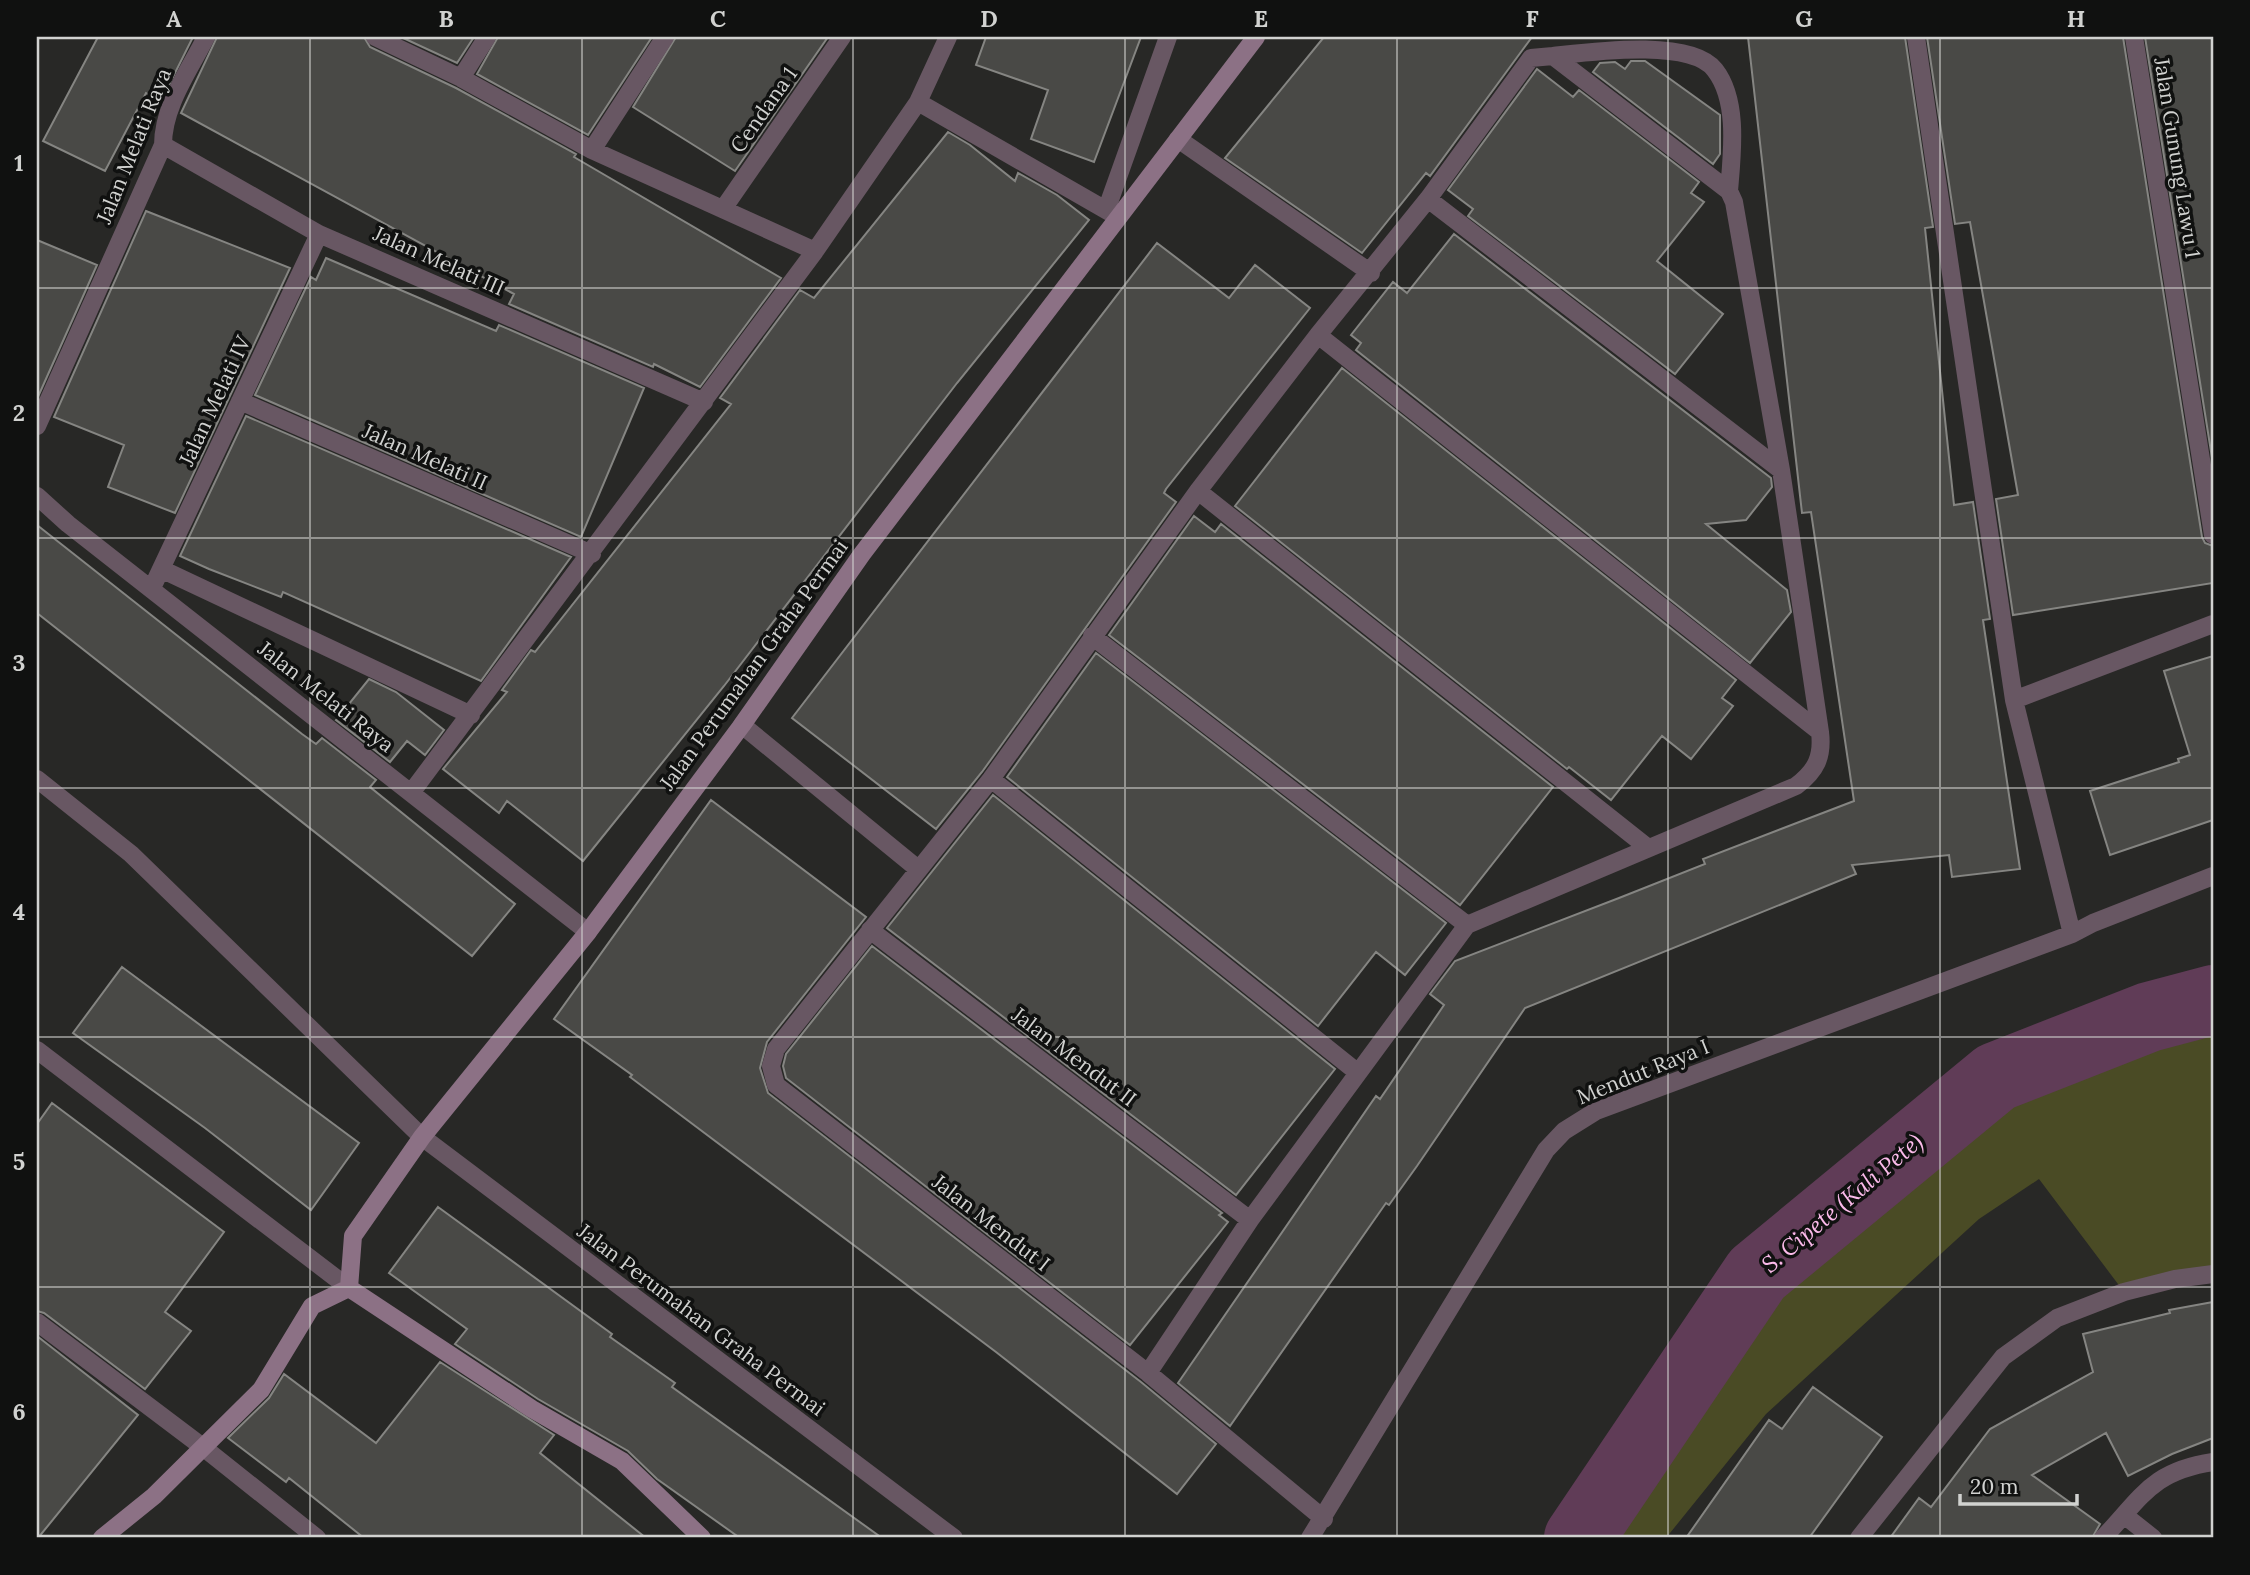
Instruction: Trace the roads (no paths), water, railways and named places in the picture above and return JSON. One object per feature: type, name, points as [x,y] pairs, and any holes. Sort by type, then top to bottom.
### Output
[{"type":"street","name":"Jalan Melati Raya","points":[[37,426],[163,145],[166,118],[206,37]]},
{"type":"street","points":[[375,37],[461,78],[592,150],[815,251]]},
{"type":"street","points":[[461,78],[487,37]]},
{"type":"street","points":[[592,150],[665,37]]},
{"type":"street","name":"Cendana 1","points":[[723,209],[842,37]]},
{"type":"street","points":[[411,793],[592,554],[815,251],[918,102],[948,37]]},
{"type":"street","name":"Jalan Perumahan Graha Permai","points":[[1113,212],[1168,37]]},
{"type":"street","name":"Jalan Perumahan Graha Permai","points":[[349,1288],[353,1236],[422,1137],[588,932],[742,725],[862,554],[1113,212],[1178,139],[1256,37]]},
{"type":"street","points":[[1916,37],[2014,700],[2072,934]]},
{"type":"street","name":"Jalan Gunung Lawu 1","points":[[2134,37],[2213,535]]},
{"type":"street","points":[[870,930],[991,779],[1199,491],[1318,335],[1371,273],[1428,199],[1531,58],[1619,51],[1676,52],[1698,56],[1714,68],[1725,87],[1731,117],[1729,191],[1738,217],[1781,470],[1820,732],[1818,763],[1811,774],[1796,786],[1467,925],[1250,1220],[1148,1373]]},
{"type":"street","points":[[1553,56],[1729,191]]},
{"type":"street","points":[[918,102],[1113,212]]},
{"type":"street","points":[[1178,139],[1371,273]]},
{"type":"street","name":"Jalan Melati III","points":[[163,145],[319,233],[704,402]]},
{"type":"street","points":[[1428,199],[1781,470]]},
{"type":"street","name":"Jalan Melati IV","points":[[152,588],[319,233]]},
{"type":"street","points":[[1318,335],[1820,732]]},
{"type":"street","name":"Jalan Melati II","points":[[240,401],[592,554]]},
{"type":"street","points":[[1199,491],[1647,847]]},
{"type":"street","name":"Jalan Melati Raya","points":[[37,496],[588,932]]},
{"type":"street","points":[[161,569],[471,715]]},
{"type":"street","points":[[2014,700],[2213,624]]},
{"type":"street","points":[[1092,636],[1467,925]]},
{"type":"street","points":[[742,725],[918,869]]},
{"type":"street","points":[[37,779],[131,854],[422,1137]]},
{"type":"street","points":[[991,779],[1357,1072]]},
{"type":"street","name":"Mendut Raya I","points":[[1310,1538],[1546,1150],[1564,1131],[1596,1111],[2072,934],[2092,923],[2213,876]]},
{"type":"street","name":"Jalan Mendut II","points":[[870,930],[1250,1220]]},
{"type":"street","name":"Jalan Mendut I","points":[[870,930],[776,1049],[771,1066],[776,1085],[1148,1373],[1324,1519]]},
{"type":"street","points":[[37,1050],[349,1288],[532,1409],[622,1461],[702,1538]]},
{"type":"street","name":"Jalan Perumahan Graha Permai","points":[[422,1137],[954,1538]]},
{"type":"street","points":[[1859,1538],[2003,1357],[2057,1318],[2124,1292],[2175,1279],[2213,1274]]},
{"type":"street","points":[[102,1538],[154,1496],[261,1390],[312,1306],[349,1288]]},
{"type":"street","points":[[37,1322],[204,1448],[317,1538]]},
{"type":"street","points":[[2103,1538],[2152,1483],[2182,1469],[2213,1462]]},
{"type":"street","points":[[2124,1515],[2154,1538]]},
{"type":"waterway","name":"S. Cipete (Kali Pete)","points":[[1579,1538],[1757,1274],[1996,1077],[2149,1017],[2213,1000]]}]
